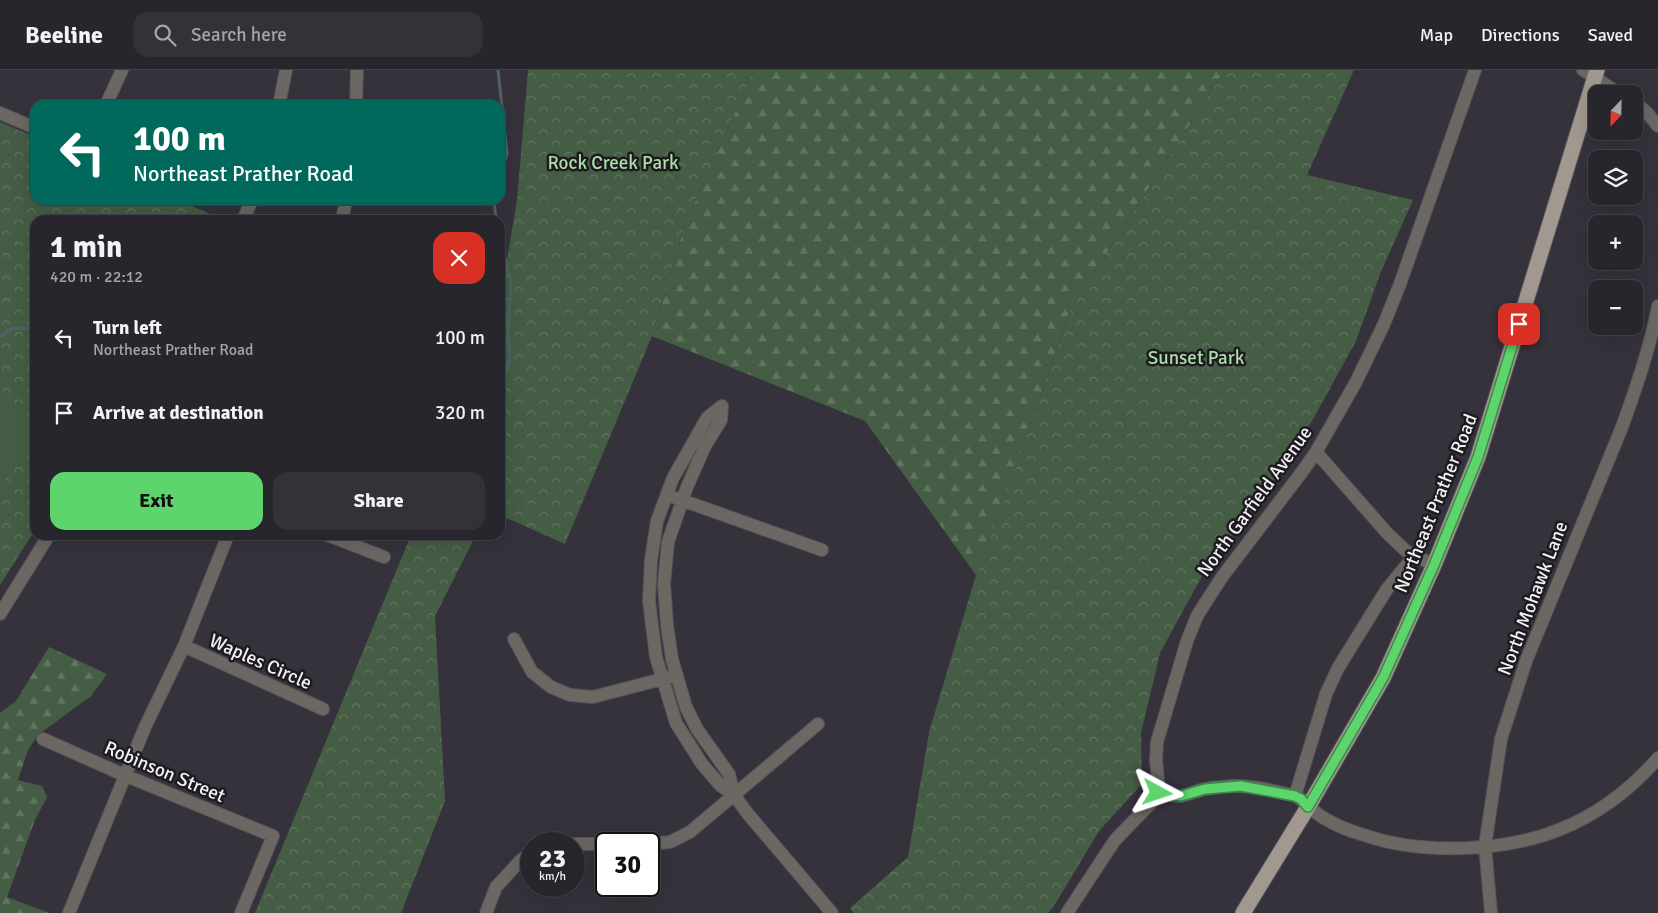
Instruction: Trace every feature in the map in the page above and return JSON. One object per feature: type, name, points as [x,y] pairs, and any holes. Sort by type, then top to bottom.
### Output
[{"type":"main road","name":"Northeast Prather Road","points":[[1243,913],[1308,807],[1383,678],[1434,565],[1478,457],[1591,73]]},
{"type":"street","points":[[108,100],[122,70]]},
{"type":"street","points":[[280,100],[286,70]]},
{"type":"street","points":[[356,100],[357,70]]},
{"type":"street","name":"North Garfield Avenue","points":[[1158,793],[1157,742],[1187,640],[1198,616],[1222,577],[1316,452],[1356,382],[1384,324],[1400,284],[1475,70]]},
{"type":"street","points":[[1591,73],[1608,85]]},
{"type":"street","points":[[1643,109],[1658,126]]},
{"type":"street","points":[[0,113],[30,126]]},
{"type":"street","name":"North Mohawk Lane","points":[[1491,913],[1485,846],[1501,739],[1526,661],[1632,400],[1651,338],[1658,306]]},
{"type":"street","points":[[734,795],[729,774],[696,729],[686,707],[672,659],[664,584],[668,542],[682,500],[705,446],[721,420],[722,406],[707,418],[673,478],[657,521],[651,560],[649,601],[656,657],[676,723],[702,764],[720,785],[734,795],[832,913]]},
{"type":"street","points":[[1316,452],[1387,533],[1406,551],[1434,565]]},
{"type":"street","points":[[667,495],[822,550]]},
{"type":"street","points":[[0,614],[46,540]]},
{"type":"street","points":[[69,913],[124,775],[184,646],[226,540]]},
{"type":"street","points":[[339,540],[384,558]]},
{"type":"street","points":[[1295,796],[1326,694],[1338,668],[1387,589],[1414,556]]},
{"type":"street","points":[[514,638],[532,672],[551,687],[570,696],[594,697],[677,675]]},
{"type":"street","name":"Waples Circle","points":[[184,646],[323,709]]},
{"type":"street","points":[[660,843],[670,842],[690,832],[818,724]]},
{"type":"street","name":"Robinson Street","points":[[43,738],[124,775],[273,836],[241,913]]},
{"type":"street","points":[[1067,913],[1115,840],[1152,802],[1158,793],[1181,796],[1205,789],[1241,786],[1295,796],[1322,817],[1348,830],[1395,844],[1417,848],[1485,846],[1534,838],[1567,827],[1592,814],[1615,798],[1637,780],[1658,758]]},
{"type":"street","points":[[486,913],[496,888],[520,861]]},
{"type":"green space","name":"Rock Creek Park","points":[[528,70],[754,70],[685,224],[652,336],[565,544],[505,517],[505,271],[517,200]]},
{"type":"green space","points":[[754,70],[1225,70],[1071,308],[1014,473],[976,575],[865,421],[652,336],[685,224]]},
{"type":"green space","name":"Sunset Park","points":[[1225,70],[1354,70],[1307,175],[1413,200],[1380,274],[1356,341],[1312,421],[1268,489],[1207,567],[1160,653],[1141,733],[1142,784],[1099,831],[1048,913],[854,913],[850,908],[908,857],[929,732],[976,575],[1014,473],[1071,308]]},
{"type":"green space","points":[[0,122],[30,135],[30,205],[190,205],[212,215],[30,215],[30,538],[0,585]]},
{"type":"green space","points":[[0,404],[30,423],[30,439],[0,488]]},
{"type":"green space","points":[[409,540],[473,540],[435,616],[445,801],[401,913],[255,913]]},
{"type":"green space","points":[[49,647],[107,674],[91,696],[38,735],[28,750],[18,780],[42,786],[47,797],[35,820],[7,897],[49,913],[0,913],[0,713],[16,701]]},
{"type":"waterway","points":[[498,70],[501,100]]},
{"type":"waterway","points":[[505,135],[507,153],[505,160]]},
{"type":"waterway","points":[[494,205],[496,215]]},
{"type":"waterway","points":[[505,259],[511,282],[508,327],[510,359],[505,374]]},
{"type":"waterway","points":[[0,337],[12,328],[30,329]]},
{"type":"route","points":[[1158,793],[1181,796],[1205,789],[1241,786],[1271,790],[1295,796],[1301,799],[1308,807],[1383,678],[1434,565],[1478,457],[1519,324]]}]
